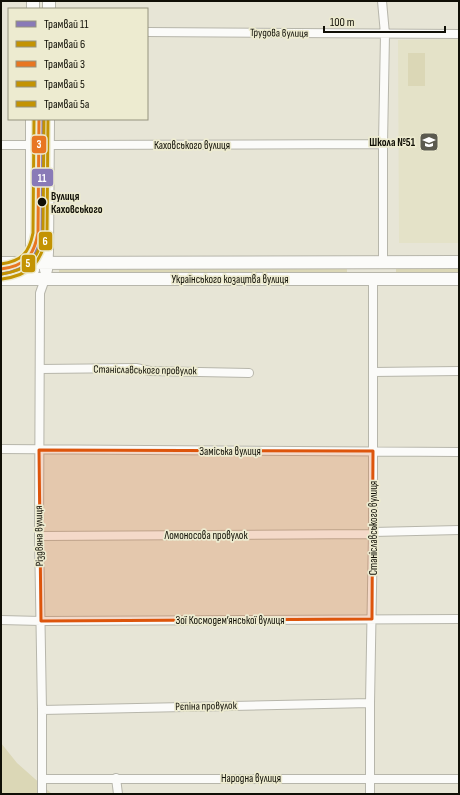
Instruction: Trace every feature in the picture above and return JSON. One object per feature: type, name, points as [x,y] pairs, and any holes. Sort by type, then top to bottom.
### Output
[{"type":"street","name":"Станіславського вулиця","points":[[370,794],[373,372],[383,144],[385,34],[382,1]]},
{"type":"street","name":"Трудова вулиця","points":[[148,32],[459,34]]},
{"type":"street","name":"Різдвяна вулиця","points":[[32,120],[32,263],[39,279],[40,293],[39,536],[42,794]]},
{"type":"street","name":"Різдвяна вулиця","points":[[39,279],[47,263],[48,120]]},
{"type":"street","name":"Каховського вулиця","points":[[1,145],[383,144]]},
{"type":"street","name":"Українського козацтва вулиця","points":[[1,263],[459,262]]},
{"type":"street","name":"Українського козацтва вулиця","points":[[1,279],[459,279]]},
{"type":"street","name":"Станіславського провулок","points":[[40,368],[136,368],[150,371],[250,373]]},
{"type":"street","points":[[373,372],[459,371]]},
{"type":"street","name":"Заміська вулиця","points":[[1,449],[459,452]]},
{"type":"street","name":"Ломоносова провулок","points":[[39,536],[373,533],[459,530]]},
{"type":"street","name":"Зої Космодем’янської вулиця","points":[[1,620],[459,619]]},
{"type":"street","name":"Рєпіна провулок","points":[[42,710],[370,703]]},
{"type":"street","points":[[116,778],[118,794]]},
{"type":"street","name":"Народна вулиця","points":[[42,779],[459,778]]},
{"type":"highlighted area","points":[[39,450],[373,451],[372,619],[41,621]]},
{"type":"shaded area","name":"Школа №51","points":[[459,39],[459,243],[399,243],[398,40]]},
{"type":"shaded area","points":[[408,53],[425,53],[425,86],[408,86]]},
{"type":"shaded area","points":[[347,265],[347,276],[59,277],[59,266]]},
{"type":"shaded area","points":[[396,266],[459,266],[459,276],[396,276]]},
{"type":"shaded area","points":[[1,743],[17,763],[52,794],[1,794]]},
{"type":"tram line","name":"5а","points":[[1,264],[14,261],[23,255],[27,251],[33,233],[34,120]]},
{"type":"tram line","name":"3","points":[[1,269],[9,268],[22,262],[31,254],[36,241],[38,233],[39,120]]},
{"type":"tram line","name":"11","points":[[1,274],[18,270],[30,262],[40,242],[42,233],[43,120]]},
{"type":"tram line","name":"5","points":[[2,274],[19,270],[31,262],[39,250],[43,233],[44,120]]},
{"type":"tram line","name":"6","points":[[2,279],[21,274],[34,265],[42,252],[45,243],[47,233],[48,120]]},
{"type":"place","name":"Школа №51","points":[[429,142]]},
{"type":"place","name":"Вулиця Каховського","points":[[42,202]]}]
